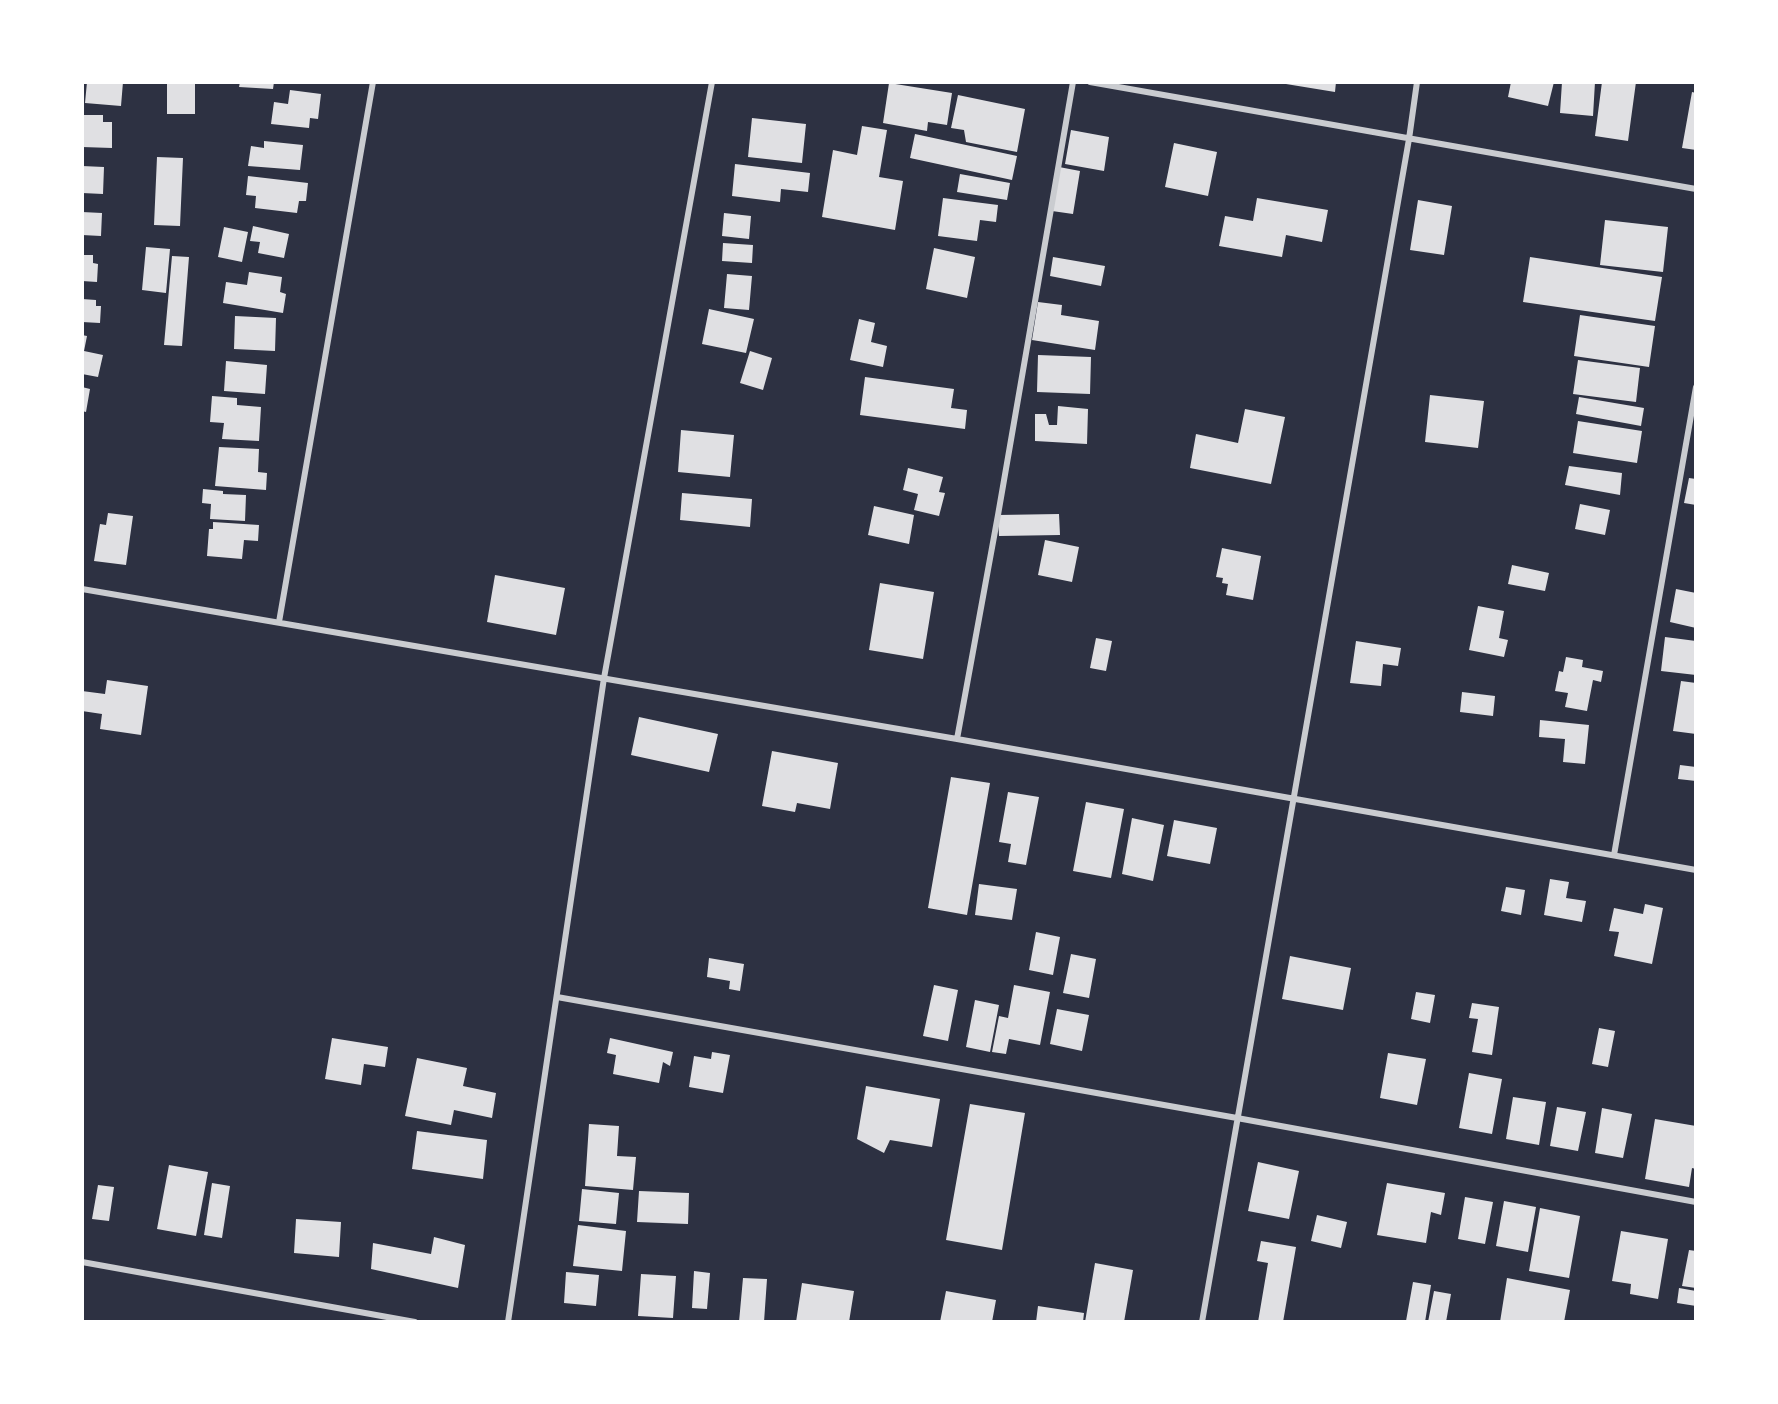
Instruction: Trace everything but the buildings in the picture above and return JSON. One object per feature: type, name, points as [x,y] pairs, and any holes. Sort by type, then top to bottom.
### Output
[{"type":"street","points":[[279,622],[373,82]]},
{"type":"street","points":[[508,1322],[604,678],[712,82]]},
{"type":"street","points":[[957,739],[1073,82]]},
{"type":"street","points":[[1090,82],[1695,189]]},
{"type":"street","points":[[1202,1322],[1417,82]]},
{"type":"street","points":[[1614,855],[1695,387]]},
{"type":"street","points":[[82,589],[957,739],[1695,870]]},
{"type":"street","points":[[556,997],[1695,1202]]},
{"type":"street","points":[[82,1262],[415,1322]]}]
